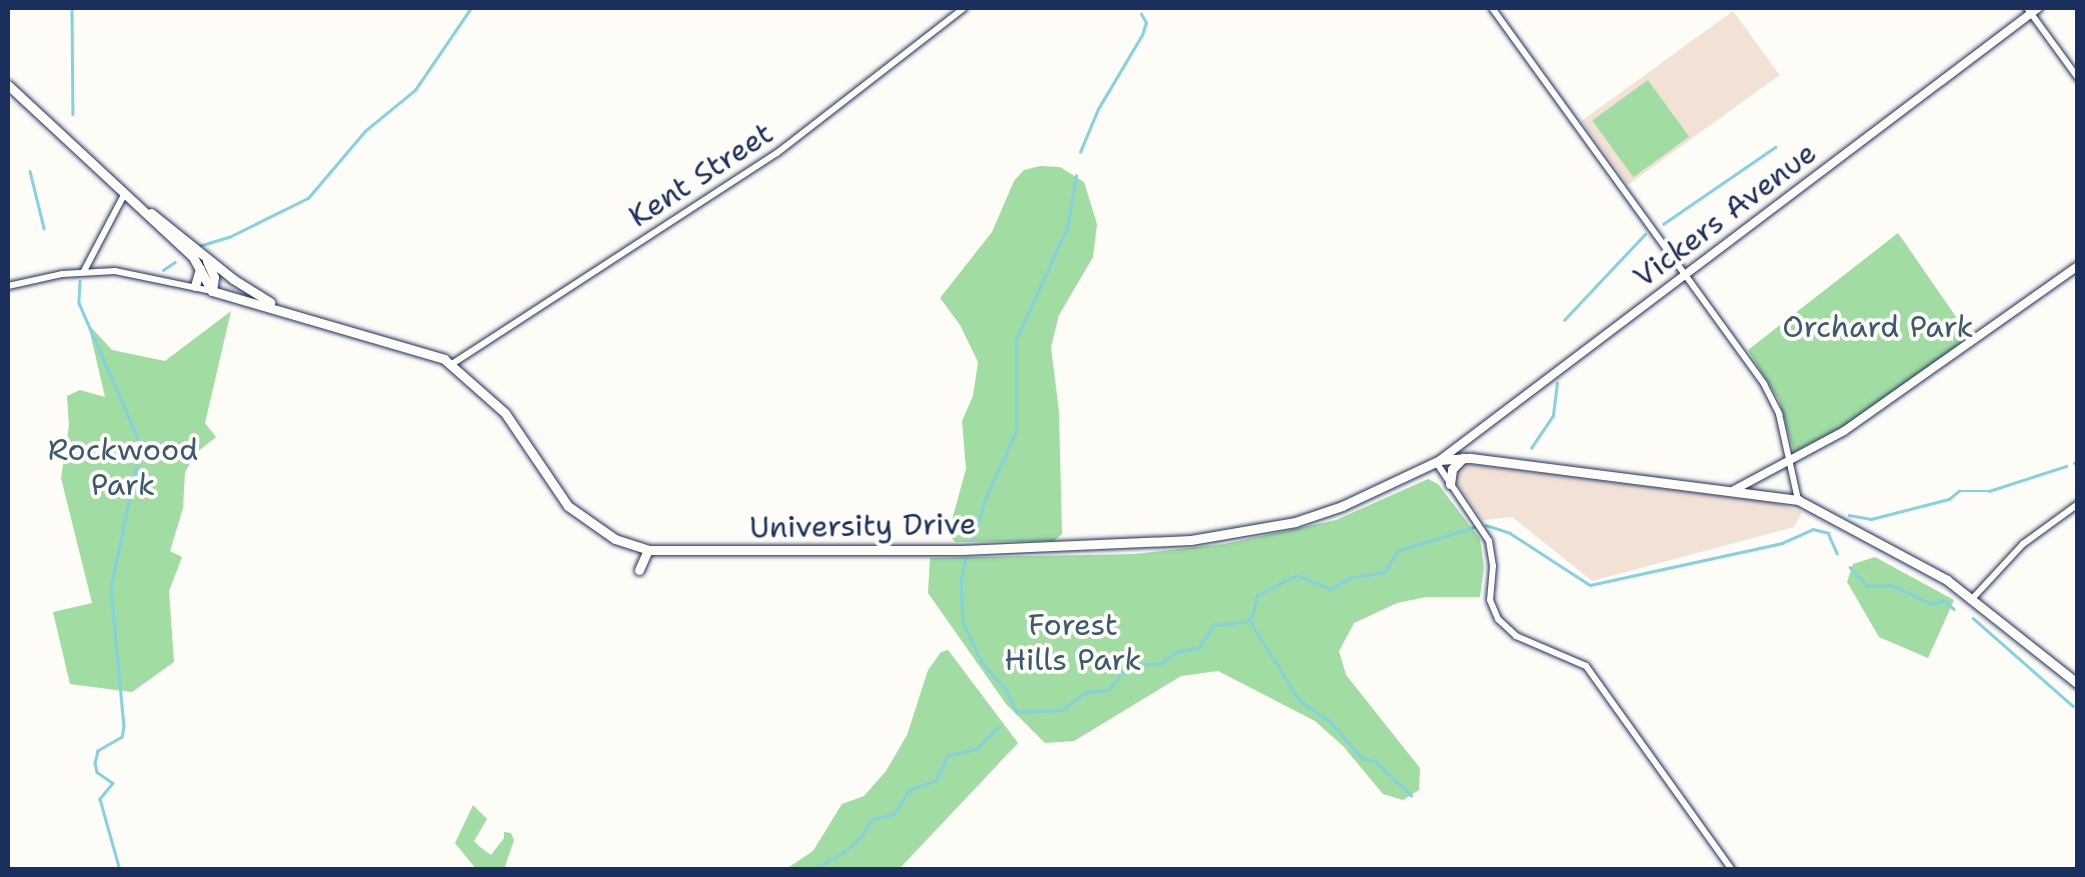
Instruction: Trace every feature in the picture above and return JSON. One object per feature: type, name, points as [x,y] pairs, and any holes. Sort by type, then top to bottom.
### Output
[{"type":"main road","name":"Vickers Avenue","points":[[1438,461],[2032,9]]},
{"type":"main road","points":[[8,85],[147,212],[200,268],[212,291]]},
{"type":"main road","points":[[147,212],[286,311]]},
{"type":"main road","points":[[204,256],[214,276],[212,291]]},
{"type":"main road","points":[[1734,490],[1844,430],[2078,266]]},
{"type":"main road","points":[[195,286],[200,268]]},
{"type":"main road","name":"University Drive","points":[[212,291],[423,350],[452,364],[505,413],[575,512],[620,542],[648,550],[1110,547],[1191,540],[1260,530],[1324,514],[1438,461],[1463,458],[1798,500],[1938,575],[1972,598],[2023,645],[2078,684]]},
{"type":"main road","points":[[1450,484],[1452,469],[1463,458]]},
{"type":"main road","points":[[639,570],[648,550]]},
{"type":"street","name":"Kent Street","points":[[452,364],[778,154],[964,8]]},
{"type":"street","points":[[1492,8],[1768,391],[1798,500]]},
{"type":"street","points":[[2032,9],[2078,78]]},
{"type":"street","points":[[84,271],[126,192]]},
{"type":"street","name":"University Drive","points":[[8,286],[84,271],[125,272],[212,291]]},
{"type":"street","points":[[1438,461],[1489,541],[1493,566],[1490,600],[1498,620],[1511,632],[1586,666],[1732,870]]},
{"type":"street","points":[[1972,598],[2021,546],[2078,504]]},
{"type":"shaded area","points":[[1733,11],[1779,75],[1628,185],[1582,121]]},
{"type":"shaded area","points":[[1458,465],[1775,503],[1802,512],[1794,527],[1592,581],[1512,517],[1483,520],[1453,478]]},
{"type":"green space","points":[[1648,80],[1689,137],[1633,177],[1592,121]]},
{"type":"green space","name":"Forest Hills Park","points":[[1060,167],[1084,182],[1097,224],[1093,257],[1059,315],[1051,347],[1059,412],[1062,534],[1054,541],[955,542],[948,534],[966,469],[962,421],[973,396],[978,362],[960,325],[940,298],[992,232],[1014,181],[1024,170]]},
{"type":"green space","name":"Orchard Park","points":[[1898,233],[1970,337],[1848,424],[1794,452],[1779,400],[1748,350]]},
{"type":"green space","name":"Rockwood Park","points":[[231,311],[205,423],[216,437],[196,453],[185,472],[183,508],[170,551],[182,557],[169,591],[174,662],[132,692],[70,684],[53,612],[92,603],[61,478],[69,426],[67,396],[80,390],[105,397],[88,324],[112,350],[165,361]]},
{"type":"green space","name":"Forest Hills Park","points":[[1428,479],[1438,484],[1480,539],[1484,567],[1480,597],[1426,597],[1397,603],[1354,623],[1339,651],[1346,675],[1420,768],[1419,790],[1403,800],[1383,794],[1343,746],[1315,721],[1218,671],[1181,676],[1074,741],[1045,743],[1006,704],[928,593],[930,558],[1134,554],[1224,544],[1336,520]]},
{"type":"green space","points":[[1875,557],[1954,600],[1928,658],[1879,637],[1847,582],[1853,564]]},
{"type":"green space","name":"Forest Hills Park","points":[[948,650],[1018,743],[899,869],[786,869],[813,851],[842,804],[864,796],[886,771],[907,735],[928,670],[941,652]]},
{"type":"green space","points":[[473,805],[487,819],[474,841],[480,847],[491,855],[504,832],[511,833],[514,840],[504,869],[476,869],[455,843]]},
{"type":"waterway","points":[[72,8],[73,114]]},
{"type":"waterway","points":[[199,246],[229,237],[308,198],[365,131],[415,90],[471,8]]},
{"type":"waterway","points":[[1080,152],[1098,109],[1142,35],[1146,23],[1141,14]]},
{"type":"waterway","points":[[1663,224],[1775,147]]},
{"type":"waterway","points":[[30,171],[44,228]]},
{"type":"waterway","points":[[973,538],[986,497],[1016,431],[1016,339],[1067,228],[1076,176]]},
{"type":"waterway","points":[[1564,320],[1645,234]]},
{"type":"waterway","points":[[163,270],[175,262]]},
{"type":"waterway","points":[[80,281],[79,303],[141,445],[111,589],[124,726],[122,737],[98,751],[95,763],[97,772],[113,783],[100,799],[120,870]]},
{"type":"waterway","points":[[1531,448],[1553,415],[1557,383]]},
{"type":"waterway","points":[[2074,463],[2078,461]]},
{"type":"waterway","points":[[1849,515],[1871,519],[1949,499],[1959,491],[1989,491],[2066,466]]},
{"type":"waterway","points":[[1486,525],[1510,533],[1590,585],[1782,543],[1813,529],[1829,533]]},
{"type":"waterway","points":[[966,559],[961,583],[963,622],[982,662],[1006,690],[1017,712],[1062,710],[1086,692],[1108,690],[1128,665],[1160,664],[1176,652],[1199,647],[1214,625],[1245,622],[1252,617],[1257,596],[1296,575],[1331,589],[1351,577],[1385,572],[1397,551],[1474,527]]},
{"type":"waterway","points":[[1829,535],[1837,553]]},
{"type":"waterway","points":[[1850,567],[1867,586],[1891,585],[1933,604],[1943,600],[1954,609]]},
{"type":"waterway","points":[[1973,618],[2073,706]]},
{"type":"waterway","points":[[1250,621],[1300,701],[1331,722],[1362,758],[1375,761],[1411,795]]},
{"type":"waterway","points":[[812,870],[844,852],[861,837],[870,820],[894,814],[909,790],[936,780],[948,755],[976,749],[999,727]]}]
